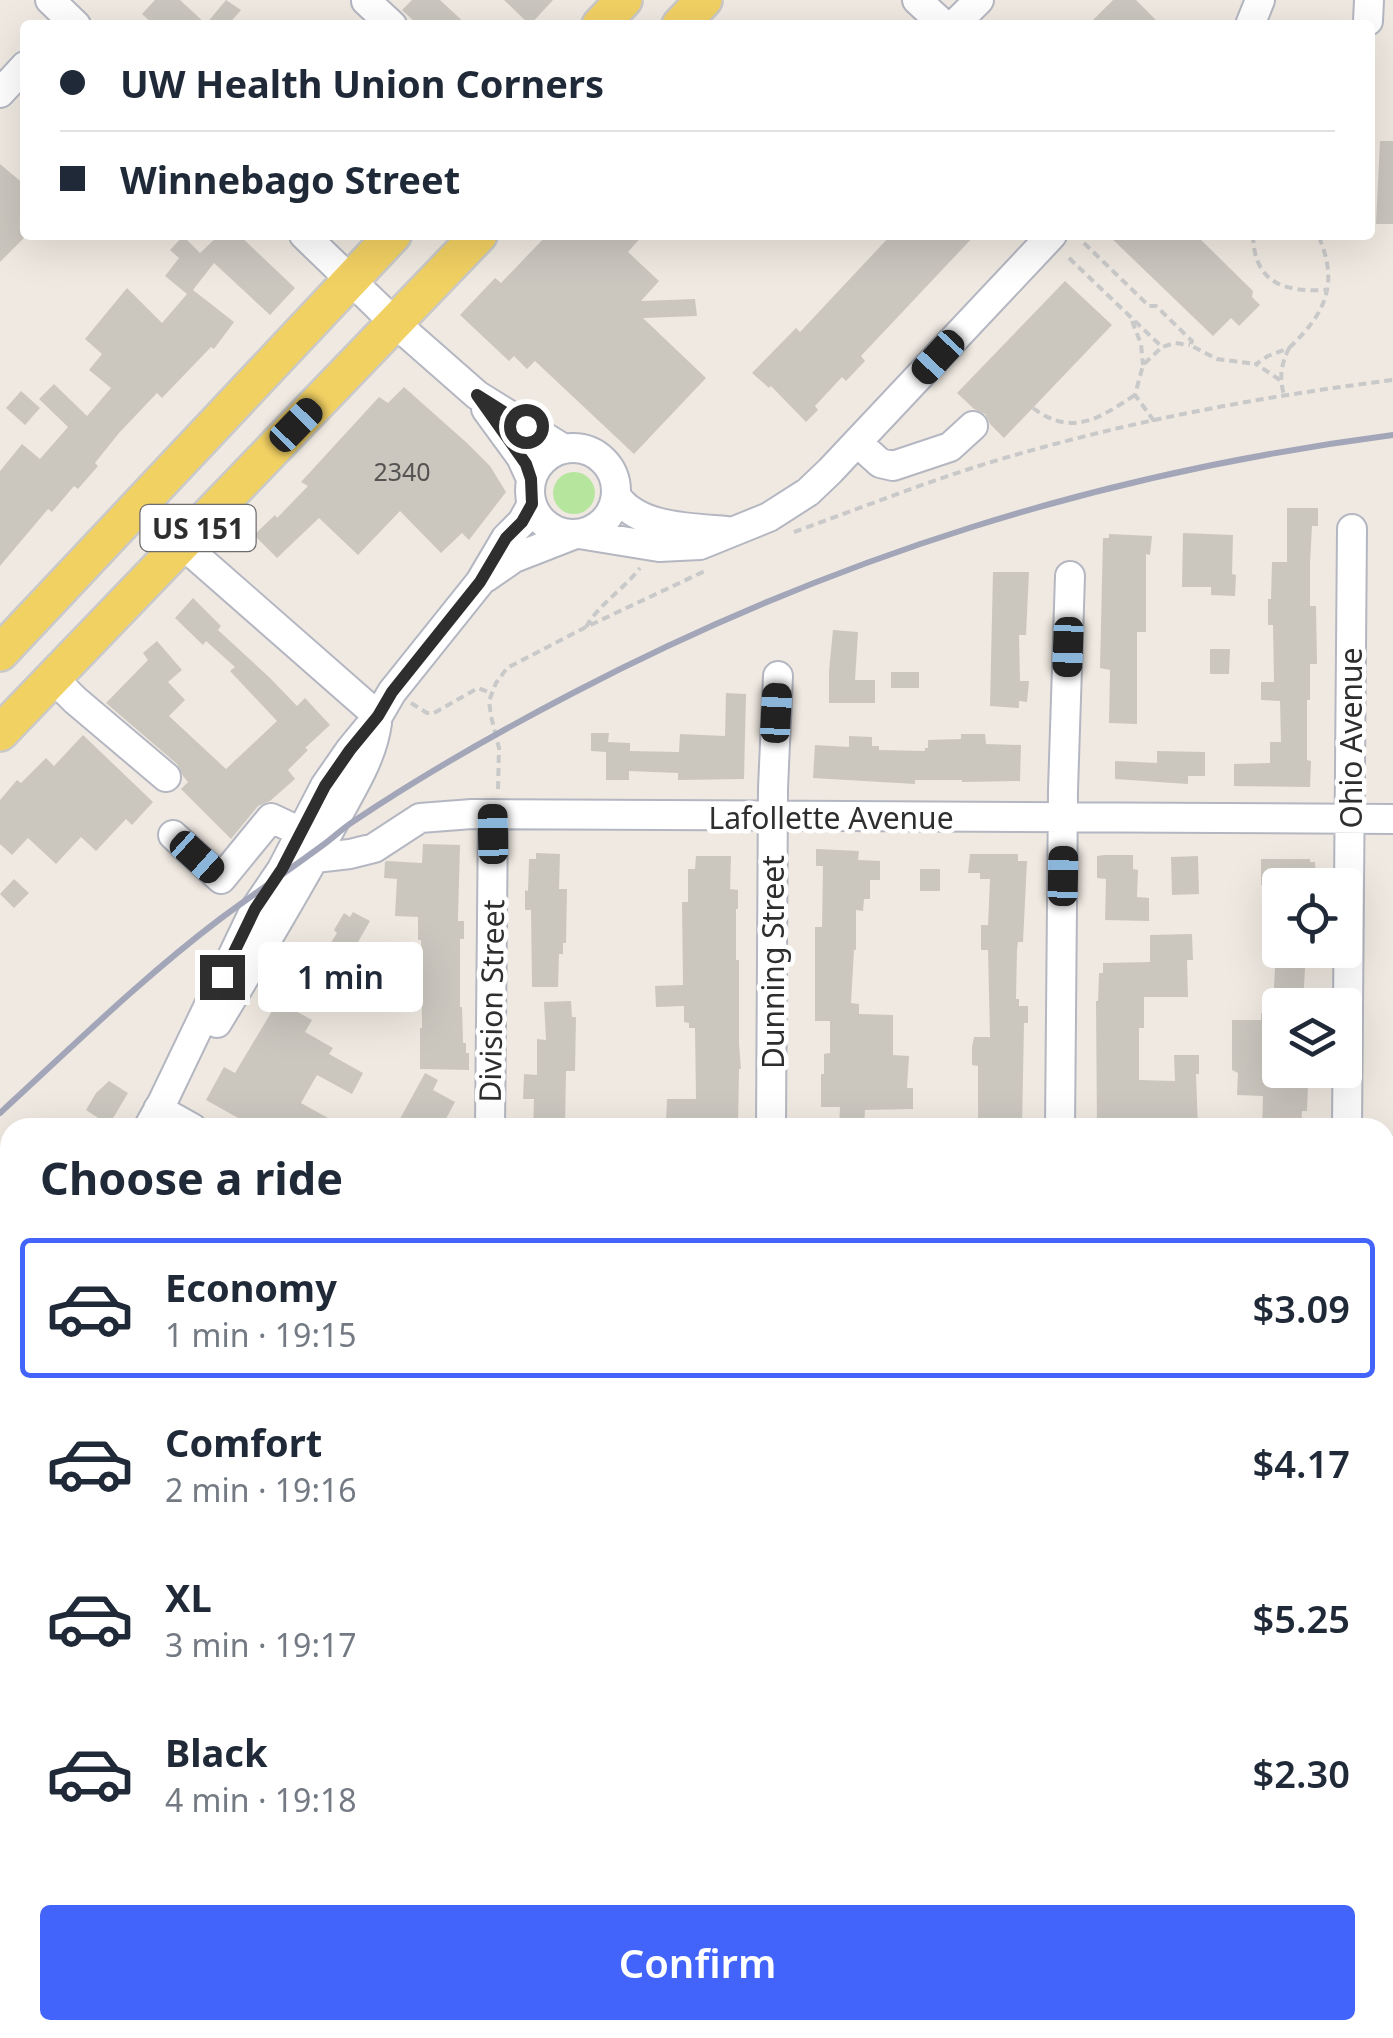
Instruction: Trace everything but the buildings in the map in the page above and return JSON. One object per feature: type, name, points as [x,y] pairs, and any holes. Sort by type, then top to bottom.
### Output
[{"type":"main road","points":[[605,20],[624,0]]},
{"type":"main road","points":[[685,20],[704,0]]},
{"type":"main road","name":"US 151","points":[[0,652],[388,240]]},
{"type":"main road","name":"US 151","points":[[0,733],[474,240]]},
{"type":"street","points":[[917,0],[939,20]]},
{"type":"street","points":[[959,20],[979,0]]},
{"type":"street","points":[[366,1],[387,20]]},
{"type":"street","points":[[0,93],[20,71]]},
{"type":"street","points":[[309,240],[477,395],[564,448]]},
{"type":"street","points":[[477,395],[521,457],[538,516],[548,526],[560,532],[647,546],[678,548],[700,544],[769,516],[808,492],[1061,246]]},
{"type":"street","points":[[858,443],[880,462],[893,466],[950,448],[973,426]]},
{"type":"street","points":[[156,1113],[255,909],[282,869],[325,786],[392,692],[480,582],[506,538],[522,522],[543,460],[564,448],[575,447],[598,455],[608,464],[617,497],[604,522],[593,530],[514,558],[480,582]]},
{"type":"street","points":[[617,497],[626,509],[655,520],[732,532]]},
{"type":"street","name":"Ohio Avenue","points":[[1347,1118],[1352,529]]},
{"type":"street","points":[[182,544],[378,716]]},
{"type":"street","points":[[1060,1118],[1070,576]]},
{"type":"street","name":"Dunning Street","points":[[771,1118],[778,676]]},
{"type":"street","points":[[53,678],[166,777]]},
{"type":"street","points":[[156,1113],[186,1076],[314,858],[374,744],[378,716]]},
{"type":"street","name":"Lafollette Avenue","points":[[282,869],[314,858],[374,848],[420,818],[492,814],[1393,818]]},
{"type":"street","name":"Division Street","points":[[490,1118],[492,814]]},
{"type":"street","points":[[174,835],[221,879],[271,818],[301,832]]},
{"type":"path","points":[[1254,240],[1257,261],[1270,279],[1301,292],[1326,290]]},
{"type":"path","points":[[1284,395],[1280,380],[1289,348],[1314,322],[1326,290],[1326,258],[1320,240]]},
{"type":"path","points":[[1084,243],[1149,306],[1156,306],[1192,341],[1190,346]]},
{"type":"path","points":[[1061,246],[1162,347]]},
{"type":"path","points":[[1033,408],[1049,418],[1086,421],[1106,415],[1135,394],[1143,365],[1138,336],[1129,315]]},
{"type":"path","points":[[1143,365],[1162,347],[1175,343],[1226,361],[1256,364],[1280,380]]},
{"type":"path","points":[[1256,364],[1289,348]]},
{"type":"path","points":[[794,532],[987,464],[1154,421],[1284,395],[1393,380]]},
{"type":"path","points":[[1135,394],[1154,421]]},
{"type":"path","points":[[586,627],[597,609],[642,564]]},
{"type":"path","points":[[492,814],[500,748],[489,708],[491,693],[508,668],[718,564]]},
{"type":"path","points":[[417,706],[427,714],[434,713],[478,688],[491,693]]},
{"type":"green space","points":[[574,472],[589,478],[595,493],[589,508],[574,514],[559,508],[553,493],[559,478]]},
{"type":"railway","points":[[0,1113],[163,965],[350,824],[489,738],[671,644],[870,562],[1074,497],[1285,451],[1393,435]]},
{"type":"route","points":[[222,977],[255,909],[282,869],[325,786],[392,692],[480,582],[532,504],[526,464],[477,395],[526,426]]}]
